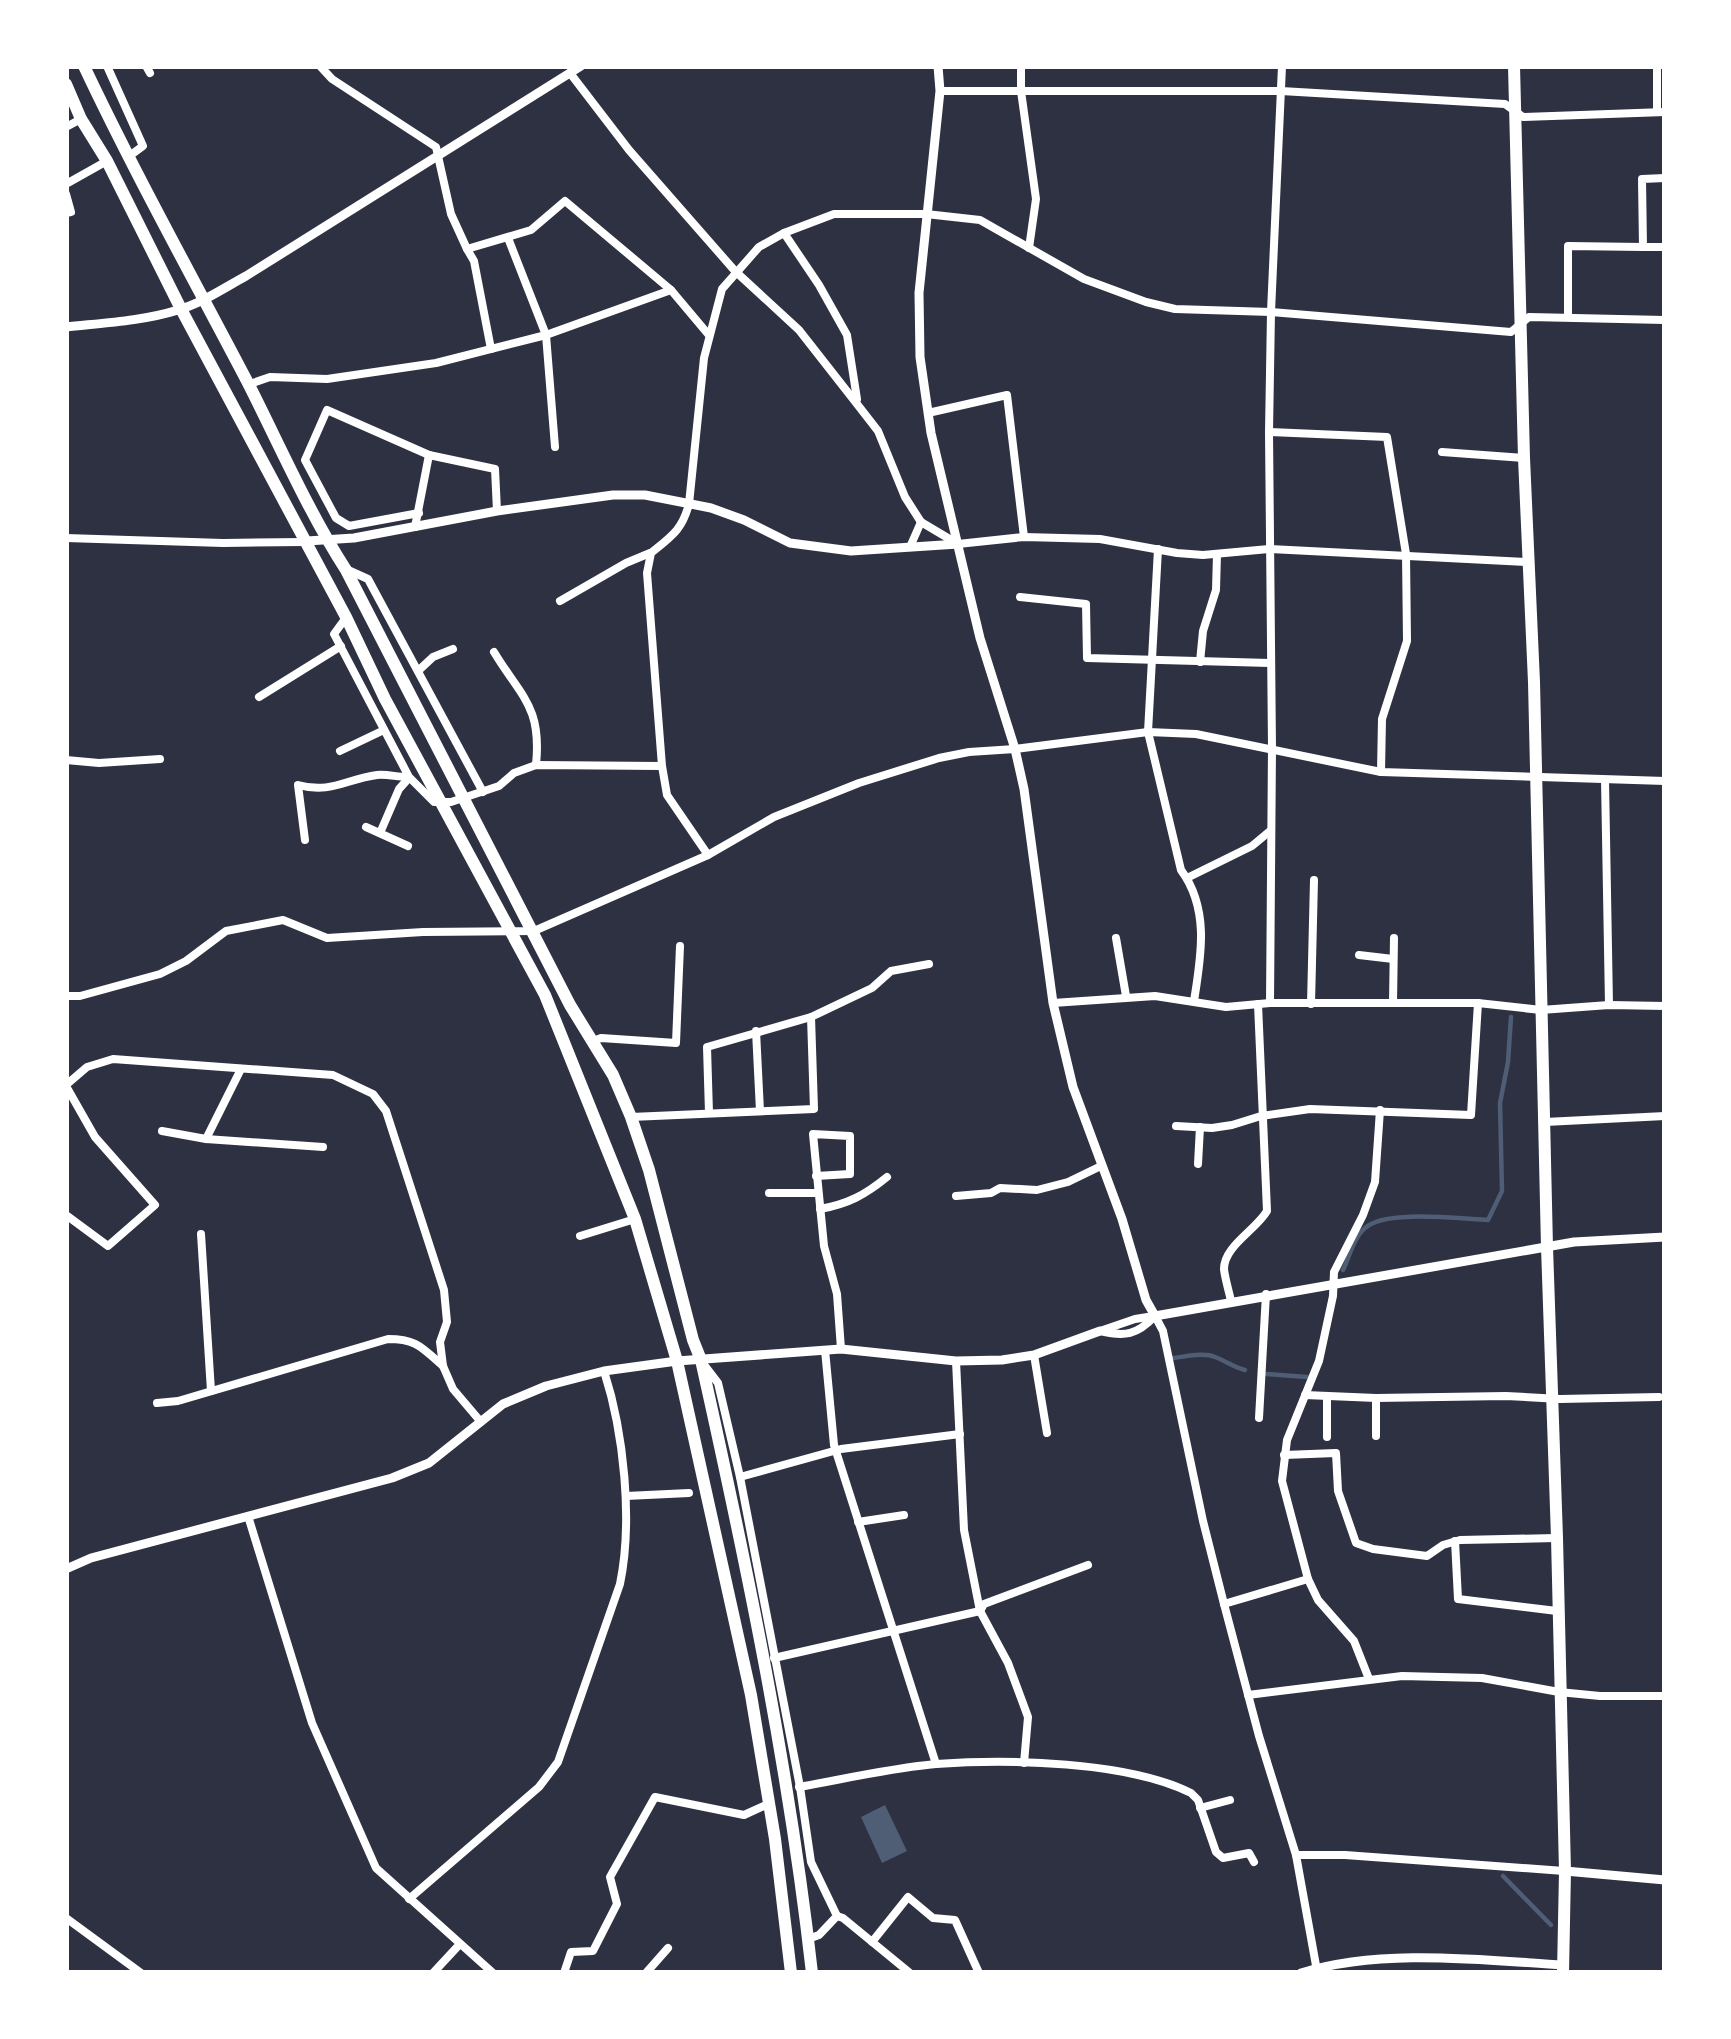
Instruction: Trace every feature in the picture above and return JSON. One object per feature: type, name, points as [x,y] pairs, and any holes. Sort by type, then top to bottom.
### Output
[{"type":"main road","points":[[84,66],[326,539],[570,1005],[613,1075],[631,1117],[701,1360],[734,1512],[812,1973]]},
{"type":"main road","points":[[1514,66],[1559,1611],[1563,1969]]},
{"type":"main road","points":[[66,84],[385,699],[545,994],[635,1219],[677,1361],[751,1695],[791,1973]]},
{"type":"street","points":[[107,66],[143,146],[128,158]]},
{"type":"street","points":[[320,66],[332,79],[436,147],[451,214],[474,261],[491,349]]},
{"type":"street","points":[[559,66],[570,73],[629,150],[736,272],[799,329],[878,430],[905,497],[921,522],[958,544]]},
{"type":"street","points":[[66,328],[149,317],[203,299],[581,66]]},
{"type":"street","points":[[938,66],[940,91],[919,293],[920,357],[928,413],[980,638],[1024,788],[1053,1003],[1076,1100],[1122,1219],[1146,1300],[1162,1331],[1202,1521],[1296,1855],[1317,1971]]},
{"type":"street","points":[[1021,66],[1036,199],[1029,248]]},
{"type":"street","points":[[1270,1003],[1269,432],[1282,66]]},
{"type":"street","points":[[940,91],[1281,91],[1505,104],[1523,117],[1661,112],[1658,66]]},
{"type":"street","points":[[66,127],[81,119]]},
{"type":"street","points":[[66,184],[107,161]]},
{"type":"street","points":[[1643,247],[1642,178],[1665,178]]},
{"type":"street","points":[[66,194],[71,212],[66,213]]},
{"type":"street","points":[[467,249],[537,227],[565,201],[670,290],[708,334]]},
{"type":"street","points":[[560,601],[651,553],[677,532],[689,504],[708,334],[722,290],[759,248],[835,214],[926,214],[980,220],[1084,279],[1175,309],[1511,332],[1529,316],[1665,320]]},
{"type":"street","points":[[784,233],[847,335],[857,404]]},
{"type":"street","points":[[508,238],[546,334],[555,447]]},
{"type":"street","points":[[1568,317],[1568,246],[1665,247]]},
{"type":"street","points":[[249,385],[270,377],[327,380],[436,363],[546,334],[670,290]]},
{"type":"street","points":[[928,413],[1007,395],[1024,537]]},
{"type":"street","points":[[418,513],[349,526],[336,518],[305,460],[327,410],[429,455],[495,469],[497,511]]},
{"type":"street","points":[[1269,432],[1387,437],[1406,554],[1407,641],[1382,719],[1381,772]]},
{"type":"street","points":[[1442,452],[1524,458]]},
{"type":"street","points":[[416,527],[429,455]]},
{"type":"street","points":[[66,538],[307,542],[613,495],[689,504],[744,520],[790,544],[851,551],[1024,537],[1100,538],[1177,554],[1269,548],[1528,562]]},
{"type":"street","points":[[910,547],[921,522]]},
{"type":"street","points":[[1158,549],[1148,732],[1181,870],[1199,910],[1202,948],[1194,1001]]},
{"type":"street","points":[[651,553],[647,573],[667,795],[708,855]]},
{"type":"street","points":[[1200,662],[1203,631],[1216,590],[1217,554]]},
{"type":"street","points":[[346,570],[368,579],[483,792]]},
{"type":"street","points":[[1020,596],[1086,604],[1087,658],[1270,663]]},
{"type":"street","points":[[346,617],[334,634],[409,778],[434,802],[483,792],[536,765],[662,766]]},
{"type":"street","points":[[259,697],[340,646]]},
{"type":"street","points":[[418,671],[433,657],[452,649]]},
{"type":"street","points":[[494,652],[526,696],[539,736],[536,765]]},
{"type":"street","points":[[278,686],[286,699]]},
{"type":"street","points":[[340,751],[384,730]]},
{"type":"street","points":[[66,996],[160,974],[226,931],[283,920],[327,938],[534,931],[859,783],[969,752],[1148,732],[1196,734],[1381,772],[1665,781]]},
{"type":"street","points":[[66,760],[99,764],[160,759]]},
{"type":"street","points":[[305,840],[298,784],[334,788],[383,774],[409,778]]},
{"type":"street","points":[[380,833],[409,778]]},
{"type":"street","points":[[1605,780],[1609,1005]]},
{"type":"street","points":[[366,827],[408,846]]},
{"type":"street","points":[[1187,878],[1252,846],[1271,830]]},
{"type":"street","points":[[1311,1004],[1314,880]]},
{"type":"street","points":[[1116,938],[1126,996]]},
{"type":"street","points":[[1393,1003],[1394,938]]},
{"type":"street","points":[[592,1042],[602,1038],[676,1043],[680,946]]},
{"type":"street","points":[[1359,955],[1394,959]]},
{"type":"street","points":[[710,1113],[707,1047],[811,1017],[872,988],[891,970],[929,964]]},
{"type":"street","points":[[1053,1003],[1155,996],[1226,1007],[1270,1003],[1478,1003],[1541,1010],[1665,1006]]},
{"type":"street","points":[[1176,1126],[1232,1125],[1310,1108],[1471,1115],[1478,1003]]},
{"type":"street","points":[[1231,1301],[1226,1258],[1267,1211],[1258,1004]]},
{"type":"street","points":[[631,1117],[814,1109],[811,1017]]},
{"type":"street","points":[[756,1031],[760,1111]]},
{"type":"street","points":[[66,1215],[108,1246],[155,1204],[95,1137],[66,1086],[87,1067],[113,1059],[333,1075],[373,1094],[386,1112],[444,1290],[447,1322],[440,1342],[442,1366]]},
{"type":"street","points":[[206,1139],[241,1070]]},
{"type":"street","points":[[1369,1679],[1354,1641],[1318,1600],[1308,1579],[1282,1481],[1287,1440],[1319,1361],[1334,1272],[1375,1182],[1380,1110]]},
{"type":"street","points":[[1545,1122],[1665,1116]]},
{"type":"street","points":[[1198,1164],[1200,1127]]},
{"type":"street","points":[[162,1131],[206,1139],[323,1147]]},
{"type":"street","points":[[816,1176],[850,1174],[850,1136],[813,1134],[816,1176],[819,1209],[837,1294],[841,1349]]},
{"type":"street","points":[[956,1196],[1000,1188],[1037,1190],[1068,1183],[1102,1166]]},
{"type":"street","points":[[819,1209],[848,1204],[887,1177]]},
{"type":"street","points":[[769,1193],[818,1193]]},
{"type":"street","points":[[580,1237],[635,1219]]},
{"type":"street","points":[[201,1234],[211,1391]]},
{"type":"street","points":[[66,1569],[91,1558],[392,1478],[429,1463],[503,1404],[546,1386],[604,1371],[841,1349],[956,1361],[1002,1360],[1034,1355],[1136,1319],[1266,1294],[1574,1242],[1665,1238]]},
{"type":"street","points":[[1259,1418],[1266,1294]]},
{"type":"street","points":[[157,1403],[178,1401],[388,1339],[407,1339],[442,1366],[453,1389],[481,1422]]},
{"type":"street","points":[[825,1350],[836,1451],[936,1765]]},
{"type":"street","points":[[1034,1355],[1047,1432]]},
{"type":"street","points":[[701,1360],[718,1383],[740,1477],[811,1862],[837,1916],[910,1973]]},
{"type":"street","points":[[956,1361],[964,1530],[980,1611],[1008,1663],[1028,1717],[1024,1763]]},
{"type":"street","points":[[409,1899],[539,1787],[558,1762],[620,1585],[625,1558],[626,1496],[604,1371]]},
{"type":"street","points":[[1305,1395],[1659,1397]]},
{"type":"street","points":[[1327,1397],[1328,1437]]},
{"type":"street","points":[[1376,1398],[1376,1436]]},
{"type":"street","points":[[1630,1398],[1630,1413]]},
{"type":"street","points":[[740,1477],[836,1451],[960,1434]]},
{"type":"street","points":[[1284,1455],[1336,1454],[1338,1491],[1356,1543],[1373,1549],[1427,1556],[1455,1541],[1557,1538]]},
{"type":"street","points":[[626,1496],[689,1493]]},
{"type":"street","points":[[858,1522],[904,1515]]},
{"type":"street","points":[[248,1516],[312,1723],[376,1868],[493,1973]]},
{"type":"street","points":[[1455,1541],[1458,1599],[1559,1611]]},
{"type":"street","points":[[774,1658],[980,1611],[984,1604],[1088,1564]]},
{"type":"street","points":[[1224,1604],[1308,1579]]},
{"type":"street","points":[[1248,1695],[1402,1676],[1482,1678],[1600,1696],[1665,1696]]},
{"type":"street","points":[[785,1793],[800,1786],[936,1765],[1024,1763],[1112,1770],[1183,1789],[1198,1800],[1216,1852],[1223,1858],[1249,1853],[1254,1862]]},
{"type":"street","points":[[564,1973],[571,1952],[593,1952],[616,1904],[610,1877],[655,1797],[744,1814],[770,1803]]},
{"type":"street","points":[[1200,1808],[1230,1800]]},
{"type":"street","points":[[1296,1855],[1665,1880]]},
{"type":"street","points":[[872,1942],[908,1897],[933,1918],[955,1920],[979,1973]]},
{"type":"street","points":[[808,1940],[837,1916]]},
{"type":"street","points":[[66,1918],[141,1973]]},
{"type":"street","points":[[433,1973],[459,1946]]},
{"type":"street","points":[[646,1973],[668,1948]]},
{"type":"street","points":[[1301,1973],[1387,1959],[1478,1960],[1563,1969]]},
{"type":"water","points":[[885,1805],[907,1851],[882,1863],[861,1817]]},
{"type":"waterway","points":[[1343,1270],[1358,1237],[1375,1222],[1424,1216],[1488,1220],[1502,1191],[1500,1103],[1511,1017]]},
{"type":"waterway","points":[[1172,1358],[1210,1356],[1245,1370]]},
{"type":"waterway","points":[[1266,1374],[1307,1377]]},
{"type":"waterway","points":[[1503,1876],[1551,1925]]}]
